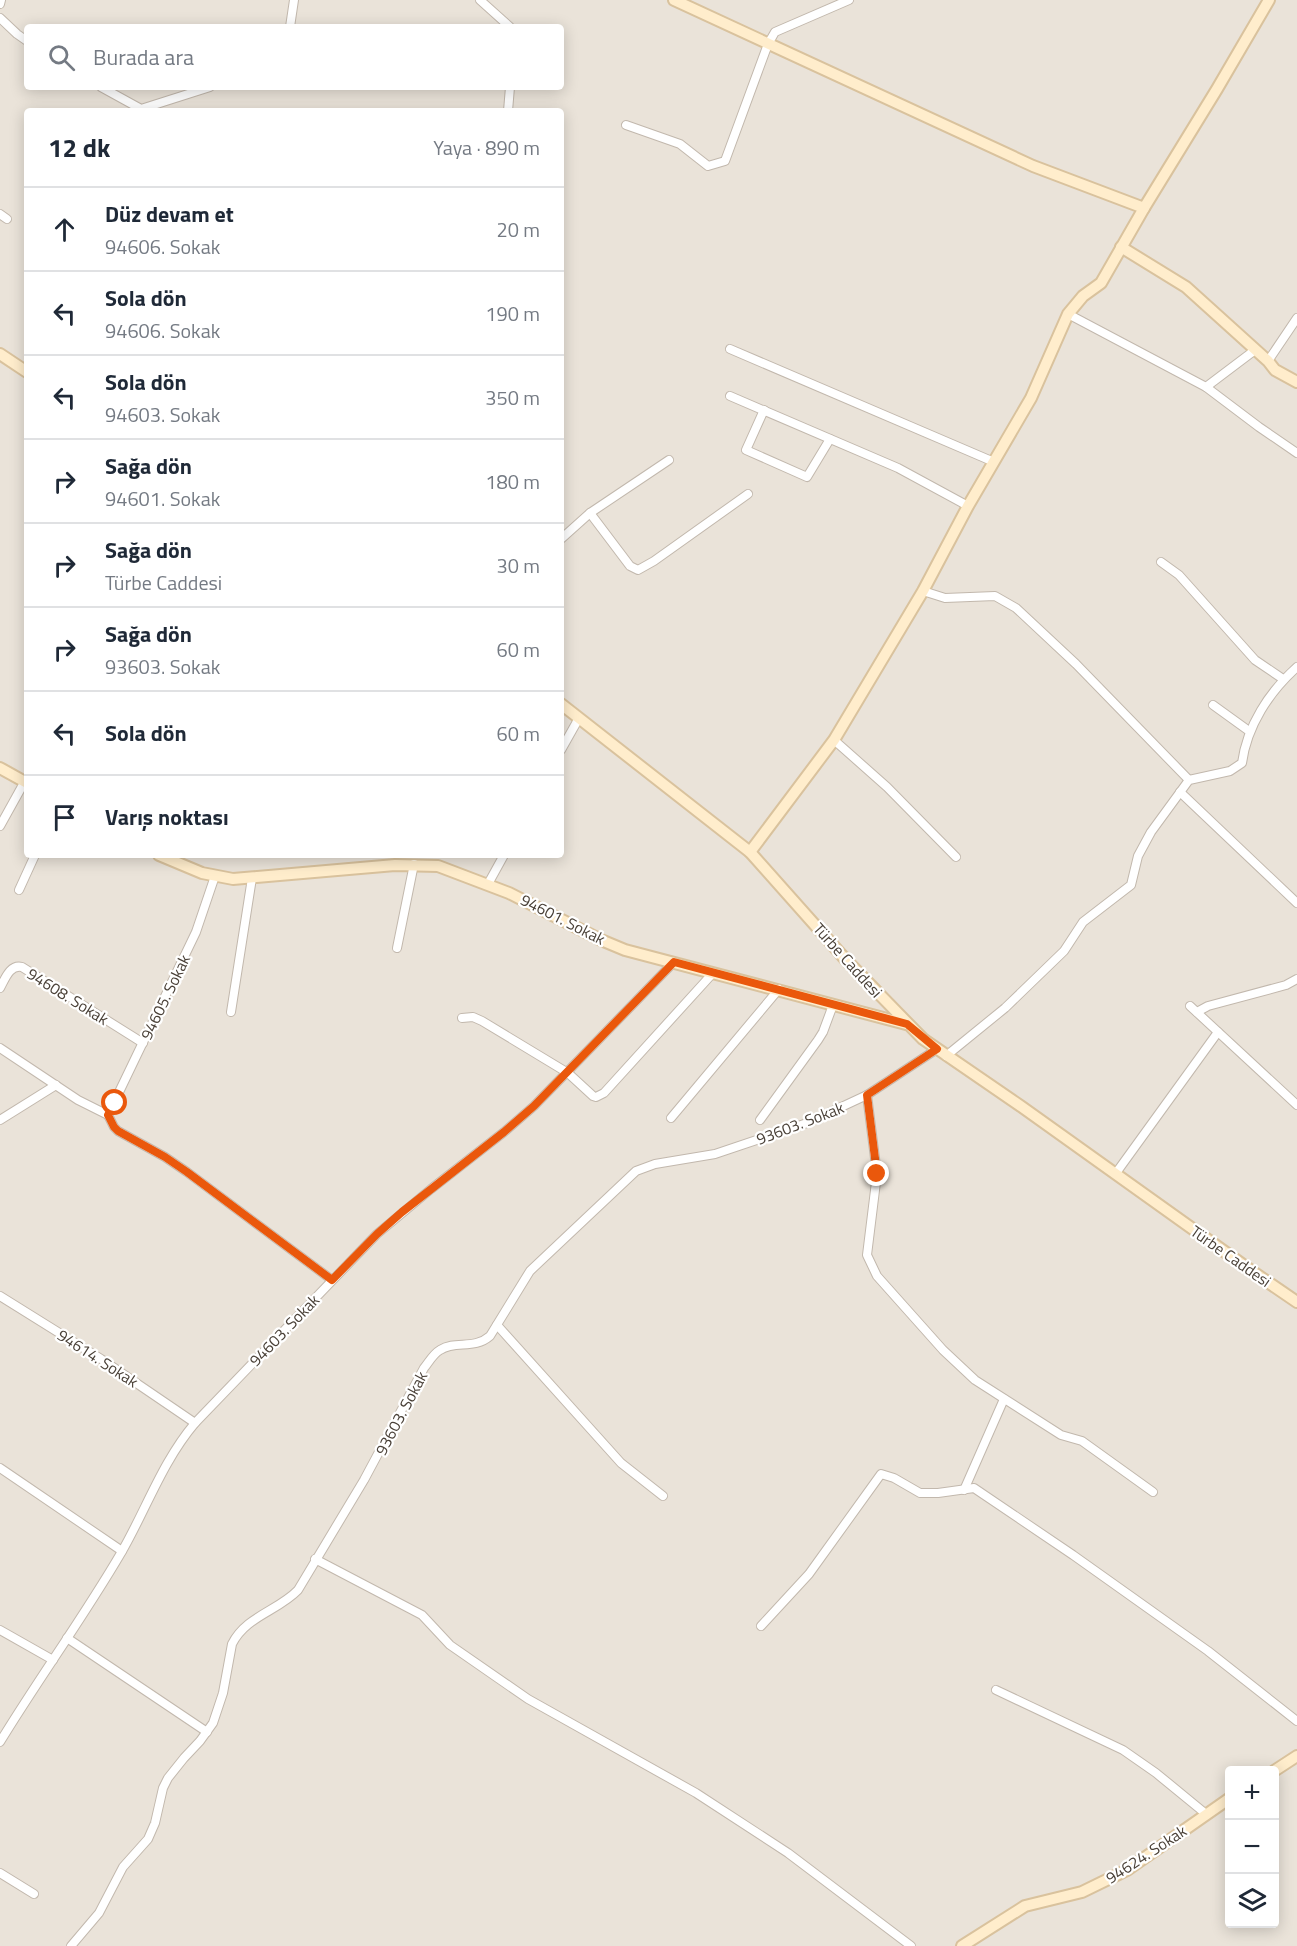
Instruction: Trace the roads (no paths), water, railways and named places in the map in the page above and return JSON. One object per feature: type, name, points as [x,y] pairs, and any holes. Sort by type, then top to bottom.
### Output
[{"type":"street","points":[[290,24],[294,0]]},
{"type":"street","points":[[480,0],[507,24]]},
{"type":"street","points":[[674,0],[1033,166],[1144,208]]},
{"type":"street","points":[[626,125],[680,144],[708,166],[725,161],[768,44],[775,32],[849,0]]},
{"type":"street","points":[[750,852],[834,740],[923,591],[968,506],[1030,398],[1068,314],[1083,296],[1101,283],[1269,0]]},
{"type":"street","points":[[0,18],[24,39]]},
{"type":"street","points":[[106,90],[139,108]]},
{"type":"street","points":[[144,108],[201,90]]},
{"type":"street","points":[[508,108],[510,90]]},
{"type":"street","points":[[1121,247],[1186,287],[1268,361],[1275,370],[1297,382]]},
{"type":"street","points":[[1068,314],[1206,387],[1259,428],[1297,453]]},
{"type":"street","points":[[1268,361],[1297,318]]},
{"type":"street","points":[[730,349],[994,462]]},
{"type":"street","points":[[1206,387],[1255,350]]},
{"type":"street","points":[[0,354],[24,370]]},
{"type":"street","points":[[730,396],[898,468],[968,506]]},
{"type":"street","points":[[764,410],[746,450],[807,477],[830,439]]},
{"type":"street","points":[[564,535],[590,513],[669,460]]},
{"type":"street","points":[[590,513],[630,566],[638,570],[748,494]]},
{"type":"street","points":[[1161,562],[1179,575],[1255,660],[1283,679]]},
{"type":"street","points":[[923,591],[945,598],[995,596],[1016,608],[1076,664],[1189,780],[1230,771],[1242,764],[1249,731],[1283,679],[1297,667]]},
{"type":"street","points":[[1213,705],[1249,731]]},
{"type":"street","name":"Türbe Caddesi","points":[[564,706],[750,852],[846,960],[907,1024],[941,1052],[1297,1302]]},
{"type":"street","points":[[564,745],[579,718]]},
{"type":"street","points":[[834,740],[887,787],[956,858]]},
{"type":"street","points":[[0,768],[24,781]]},
{"type":"street","name":"93603. Sokak","points":[[71,1946],[99,1913],[123,1867],[148,1839],[168,1778],[207,1732],[218,1711],[232,1644],[236,1637],[252,1621],[290,1599],[303,1581],[364,1480],[424,1368],[441,1349],[483,1342],[490,1336],[530,1271],[636,1171],[655,1164],[715,1154],[789,1130],[825,1115],[867,1095],[941,1052],[1005,1008],[1064,951],[1083,922],[1131,885],[1137,856],[1151,832],[1189,780]]},
{"type":"street","points":[[0,826],[24,785]]},
{"type":"street","points":[[1180,792],[1297,903]]},
{"type":"street","points":[[19,890],[34,858]]},
{"type":"street","name":"94601. Sokak","points":[[166,858],[191,869],[232,879],[414,864],[438,866],[532,903],[613,945],[907,1024]]},
{"type":"street","points":[[488,884],[502,858]]},
{"type":"street","points":[[398,948],[414,864]]},
{"type":"street","name":"94605. Sokak","points":[[108,1115],[201,921],[215,876]]},
{"type":"street","points":[[231,1012],[252,878]]},
{"type":"street","name":"94603. Sokak","points":[[0,1742],[122,1551],[172,1452],[195,1423],[394,1219],[504,1132],[568,1073],[674,962]]},
{"type":"street","name":"94608. Sokak","points":[[0,988],[13,968],[22,967],[143,1043]]},
{"type":"street","points":[[462,1018],[478,1019],[568,1073],[593,1096],[600,1096],[713,973]]},
{"type":"street","points":[[1197,1012],[1208,1006],[1286,985],[1297,979]]},
{"type":"street","points":[[671,1118],[779,989]]},
{"type":"street","points":[[760,1120],[818,1040],[833,1005]]},
{"type":"street","points":[[1190,1006],[1297,1105]]},
{"type":"street","points":[[1116,1173],[1218,1032]]},
{"type":"street","points":[[0,1048],[90,1107],[108,1115],[118,1131],[187,1172],[332,1280]]},
{"type":"street","points":[[0,1120],[56,1085]]},
{"type":"street","points":[[867,1095],[877,1174],[867,1255],[877,1276],[944,1350],[975,1380],[1061,1435],[1082,1441],[1154,1492]]},
{"type":"street","name":"94614. Sokak","points":[[0,1296],[101,1359],[195,1423]]},
{"type":"street","points":[[498,1325],[621,1463],[663,1496]]},
{"type":"street","points":[[964,1490],[1004,1399]]},
{"type":"street","points":[[0,1468],[122,1551]]},
{"type":"street","points":[[761,1626],[809,1574],[881,1474],[894,1478],[920,1493],[974,1488],[1208,1651],[1297,1720]]},
{"type":"street","points":[[315,1559],[422,1615],[450,1645],[528,1699],[696,1793],[788,1853],[911,1946]]},
{"type":"street","points":[[0,1630],[53,1660]]},
{"type":"street","points":[[67,1638],[207,1732]]},
{"type":"street","points":[[996,1690],[1124,1750],[1206,1814]]},
{"type":"street","points":[[1279,1767],[1297,1756]]},
{"type":"street","name":"94624. Sokak","points":[[962,1946],[1025,1906],[1082,1892],[1127,1870],[1225,1801]]},
{"type":"street","points":[[0,1873],[34,1894]]}]
